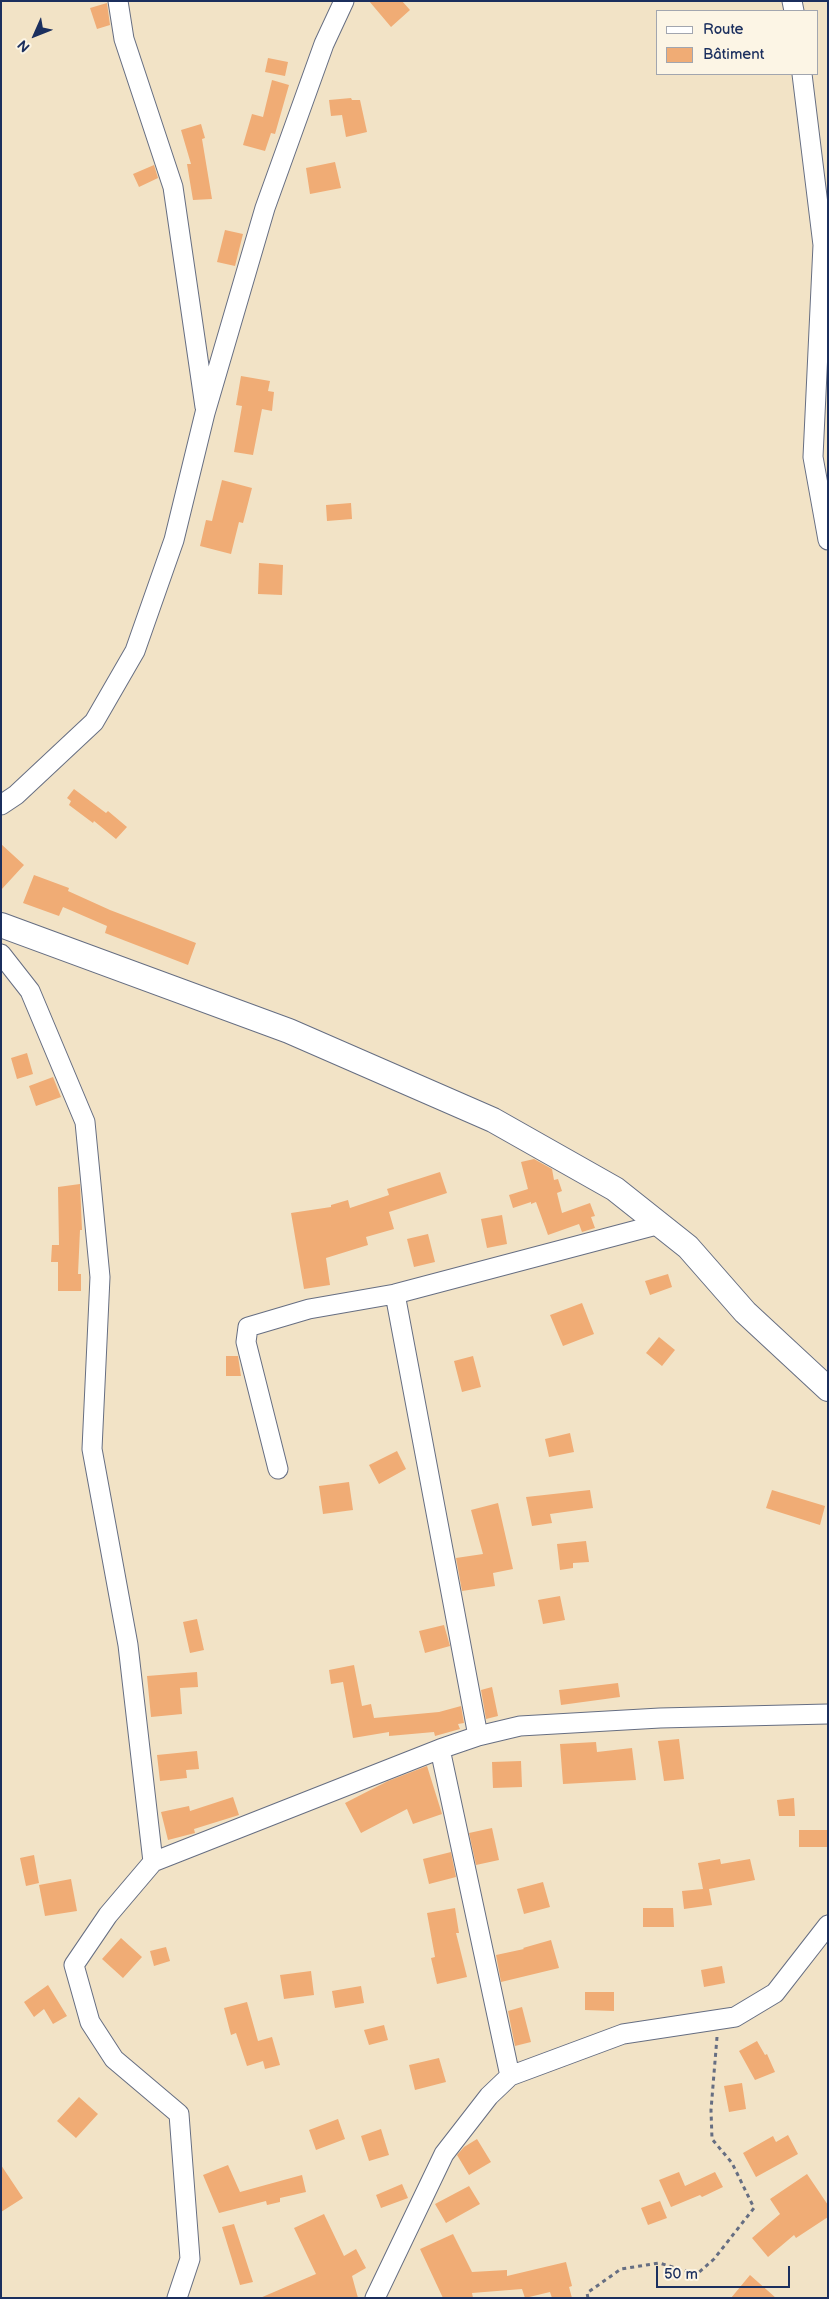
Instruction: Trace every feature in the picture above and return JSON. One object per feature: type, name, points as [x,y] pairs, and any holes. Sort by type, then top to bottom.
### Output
[{"type":"street","points":[[118,1],[124,39],[173,187],[205,413]]},
{"type":"street","points":[[1,805],[16,795],[94,722],[135,651],[174,540],[205,413],[265,208],[324,44],[344,1]]},
{"type":"street","points":[[802,75],[823,245],[813,458],[828,540]]},
{"type":"street","points":[[1,925],[289,1031],[493,1120],[616,1189],[688,1247],[745,1312],[828,1389]]},
{"type":"street","points":[[1,954],[30,991],[85,1122],[100,1277],[92,1450],[128,1645],[153,1862]]},
{"type":"street","points":[[278,1469],[246,1342],[248,1327],[309,1309],[395,1294],[660,1224]]},
{"type":"street","points":[[395,1294],[478,1736]]},
{"type":"street","points":[[177,2298],[190,2259],[179,2114],[114,2059],[90,2022],[74,1964],[108,1915],[153,1862],[440,1749],[478,1736],[529,1726],[660,1718],[828,1714]]},
{"type":"street","points":[[440,1749],[510,2076]]},
{"type":"street","points":[[376,2298],[444,2154],[489,2096],[510,2076],[623,2034],[735,2018],[775,1993],[828,1925]]},
{"type":"path","points":[[588,2298],[587,2293],[621,2269],[659,2264],[697,2274],[714,2259],[754,2208],[732,2163],[712,2139],[711,2110],[718,2051],[717,2020]]},
{"type":"building","points":[[369,1],[402,1],[410,10],[391,27]]},
{"type":"building","points":[[107,3],[110,25],[97,29],[90,8]]},
{"type":"building","points":[[268,58],[288,62],[285,76],[265,72]]},
{"type":"building","points":[[272,80],[289,85],[275,134],[271,133],[265,151],[243,145],[252,114],[263,117]]},
{"type":"building","points":[[351,98],[352,100],[360,100],[367,132],[346,137],[342,115],[331,116],[329,100]]},
{"type":"building","points":[[201,124],[205,138],[202,139],[212,199],[193,200],[187,164],[191,164],[181,130]]},
{"type":"building","points":[[335,162],[341,188],[310,194],[306,168]]},
{"type":"building","points":[[154,165],[158,178],[139,187],[133,174]]},
{"type":"building","points":[[225,230],[243,234],[235,266],[217,262]]},
{"type":"building","points":[[241,376],[270,381],[268,391],[274,392],[272,411],[262,409],[253,455],[234,452],[242,406],[236,405]]},
{"type":"building","points":[[222,480],[252,488],[243,523],[239,522],[231,554],[200,546],[206,520],[212,521]]},
{"type":"building","points":[[351,503],[352,519],[327,521],[326,505]]},
{"type":"building","points":[[259,563],[283,565],[282,595],[258,594]]},
{"type":"building","points":[[74,789],[106,813],[108,811],[127,827],[116,839],[94,821],[93,823],[69,805],[71,801],[67,798]]},
{"type":"building","points":[[1,844],[24,865],[1,890]]},
{"type":"building","points":[[34,875],[69,888],[68,891],[110,910],[196,943],[188,965],[105,933],[107,926],[63,907],[59,916],[23,903]]},
{"type":"building","points":[[27,1053],[33,1074],[17,1079],[11,1058]]},
{"type":"building","points":[[53,1077],[61,1097],[36,1106],[29,1086]]},
{"type":"building","points":[[534,1159],[552,1169],[554,1180],[558,1179],[562,1191],[557,1193],[562,1213],[590,1203],[595,1216],[591,1217],[595,1228],[582,1232],[579,1224],[548,1235],[536,1202],[513,1208],[509,1195],[528,1189],[521,1162]]},
{"type":"building","points":[[440,1172],[447,1193],[389,1212],[394,1229],[366,1237],[368,1245],[326,1258],[330,1285],[304,1289],[291,1213],[331,1207],[331,1205],[348,1200],[350,1208],[389,1195],[387,1189]]},
{"type":"building","points":[[80,1184],[82,1230],[80,1230],[78,1274],[81,1274],[81,1291],[58,1291],[58,1262],[51,1262],[52,1245],[59,1245],[58,1187]]},
{"type":"building","points":[[502,1215],[507,1244],[487,1248],[481,1219]]},
{"type":"building","points":[[428,1234],[435,1262],[414,1267],[407,1239]]},
{"type":"building","points":[[668,1274],[672,1287],[650,1295],[645,1281]]},
{"type":"building","points":[[582,1303],[594,1334],[563,1346],[550,1315]]},
{"type":"building","points":[[659,1337],[675,1350],[662,1366],[646,1353]]},
{"type":"building","points":[[226,1356],[238,1356],[241,1376],[226,1376]]},
{"type":"building","points":[[473,1356],[481,1387],[462,1392],[454,1361]]},
{"type":"building","points":[[570,1433],[574,1452],[549,1457],[545,1439]]},
{"type":"building","points":[[397,1451],[406,1469],[379,1484],[369,1465]]},
{"type":"building","points":[[349,1482],[353,1510],[323,1514],[319,1486]]},
{"type":"building","points":[[590,1490],[593,1508],[550,1514],[552,1523],[532,1526],[526,1497]]},
{"type":"building","points":[[772,1490],[825,1506],[820,1525],[766,1508]]},
{"type":"building","points":[[498,1503],[513,1569],[493,1573],[495,1586],[462,1591],[456,1558],[483,1554],[471,1510]]},
{"type":"building","points":[[586,1541],[589,1562],[573,1563],[573,1568],[560,1570],[557,1544]]},
{"type":"building","points":[[560,1596],[565,1620],[543,1624],[538,1600]]},
{"type":"building","points":[[197,1619],[204,1650],[190,1653],[183,1622]]},
{"type":"building","points":[[444,1625],[450,1646],[425,1653],[419,1631]]},
{"type":"building","points":[[354,1665],[362,1706],[371,1704],[374,1718],[439,1712],[461,1706],[464,1723],[458,1724],[460,1729],[435,1736],[434,1732],[389,1736],[389,1732],[353,1738],[343,1682],[331,1684],[329,1670]]},
{"type":"building","points":[[197,1672],[198,1687],[180,1688],[182,1714],[151,1717],[147,1676]]},
{"type":"building","points":[[618,1683],[620,1697],[561,1705],[559,1690]]},
{"type":"building","points":[[492,1687],[498,1716],[486,1719],[481,1690]]},
{"type":"building","points":[[679,1739],[684,1779],[664,1781],[658,1741]]},
{"type":"building","points":[[596,1742],[597,1752],[632,1748],[636,1780],[563,1784],[560,1744]]},
{"type":"building","points":[[197,1751],[199,1769],[186,1770],[187,1778],[160,1781],[157,1755]]},
{"type":"building","points":[[521,1761],[522,1787],[493,1788],[492,1762]]},
{"type":"building","points":[[427,1766],[442,1814],[413,1824],[407,1809],[361,1833],[345,1803],[388,1781]]},
{"type":"building","points":[[233,1797],[239,1815],[194,1829],[195,1833],[168,1840],[161,1812],[189,1806],[190,1811]]},
{"type":"building","points":[[794,1798],[795,1816],[779,1816],[777,1800]]},
{"type":"building","points":[[492,1828],[499,1860],[476,1865],[469,1833]]},
{"type":"building","points":[[799,1830],[828,1830],[828,1847],[799,1847]]},
{"type":"building","points":[[451,1852],[456,1877],[429,1884],[423,1859]]},
{"type":"building","points":[[34,1855],[39,1883],[26,1886],[20,1858]]},
{"type":"building","points":[[720,1859],[721,1864],[750,1859],[755,1880],[709,1889],[712,1905],[684,1909],[682,1891],[703,1889],[698,1863]]},
{"type":"building","points":[[71,1879],[77,1911],[45,1916],[39,1885]]},
{"type":"building","points":[[543,1882],[550,1907],[524,1914],[517,1889]]},
{"type":"building","points":[[455,1908],[459,1933],[456,1933],[467,1977],[437,1984],[431,1958],[435,1957],[427,1913]]},
{"type":"building","points":[[643,1908],[673,1908],[674,1927],[643,1927]]},
{"type":"building","points":[[121,1938],[142,1957],[123,1978],[102,1959]]},
{"type":"building","points":[[551,1940],[559,1968],[501,1982],[496,1955],[524,1949]]},
{"type":"building","points":[[166,1947],[170,1961],[154,1966],[150,1951]]},
{"type":"building","points":[[722,1966],[725,1983],[704,1987],[701,1970]]},
{"type":"building","points":[[311,1971],[314,1995],[284,1999],[280,1975]]},
{"type":"building","points":[[48,1985],[67,2016],[53,2024],[44,2009],[34,2017],[24,2002]]},
{"type":"building","points":[[361,1986],[364,2003],[335,2008],[332,1991]]},
{"type":"building","points":[[585,1992],[614,1992],[614,2011],[585,2010]]},
{"type":"building","points":[[247,2002],[258,2041],[272,2037],[280,2065],[265,2069],[263,2061],[247,2066],[236,2033],[231,2035],[224,2008]]},
{"type":"building","points":[[522,2007],[531,2042],[515,2046],[508,2011]]},
{"type":"building","points":[[384,2025],[388,2040],[369,2045],[364,2030]]},
{"type":"building","points":[[757,2041],[765,2055],[767,2054],[775,2072],[755,2080],[739,2051]]},
{"type":"building","points":[[439,2058],[446,2082],[415,2090],[409,2065]]},
{"type":"building","points":[[742,2083],[746,2109],[729,2112],[724,2086]]},
{"type":"building","points":[[79,2097],[98,2114],[76,2138],[57,2121]]},
{"type":"building","points":[[338,2119],[345,2139],[316,2150],[309,2130]]},
{"type":"building","points":[[381,2129],[389,2155],[369,2161],[361,2136]]},
{"type":"building","points":[[788,2135],[798,2154],[756,2177],[743,2153],[773,2136],[776,2142]]},
{"type":"building","points":[[477,2139],[491,2162],[469,2175],[457,2155],[464,2147]]},
{"type":"building","points":[[1,2165],[23,2198],[1,2212]]},
{"type":"building","points":[[228,2165],[240,2192],[302,2175],[306,2192],[280,2198],[280,2202],[267,2205],[266,2201],[219,2213],[203,2175]]},
{"type":"building","points":[[679,2172],[685,2186],[715,2172],[723,2187],[702,2197],[700,2195],[671,2207],[659,2180]]},
{"type":"building","points":[[807,2174],[828,2205],[828,2217],[796,2238],[794,2235],[768,2257],[752,2238],[780,2214],[770,2199]]},
{"type":"building","points":[[402,2184],[408,2198],[381,2208],[376,2195]]},
{"type":"building","points":[[469,2186],[480,2204],[446,2223],[435,2204]]},
{"type":"building","points":[[660,2201],[667,2218],[648,2225],[641,2208]]},
{"type":"building","points":[[324,2214],[344,2256],[356,2249],[366,2268],[352,2276],[358,2298],[260,2298],[316,2274],[294,2228]]},
{"type":"building","points":[[234,2224],[253,2282],[240,2285],[222,2227]]},
{"type":"building","points":[[453,2234],[472,2272],[507,2270],[507,2276],[566,2262],[572,2286],[569,2287],[572,2298],[552,2298],[550,2292],[525,2298],[522,2289],[472,2293],[473,2298],[443,2298],[420,2249]]},
{"type":"building","points":[[750,2275],[776,2298],[731,2298]]}]
